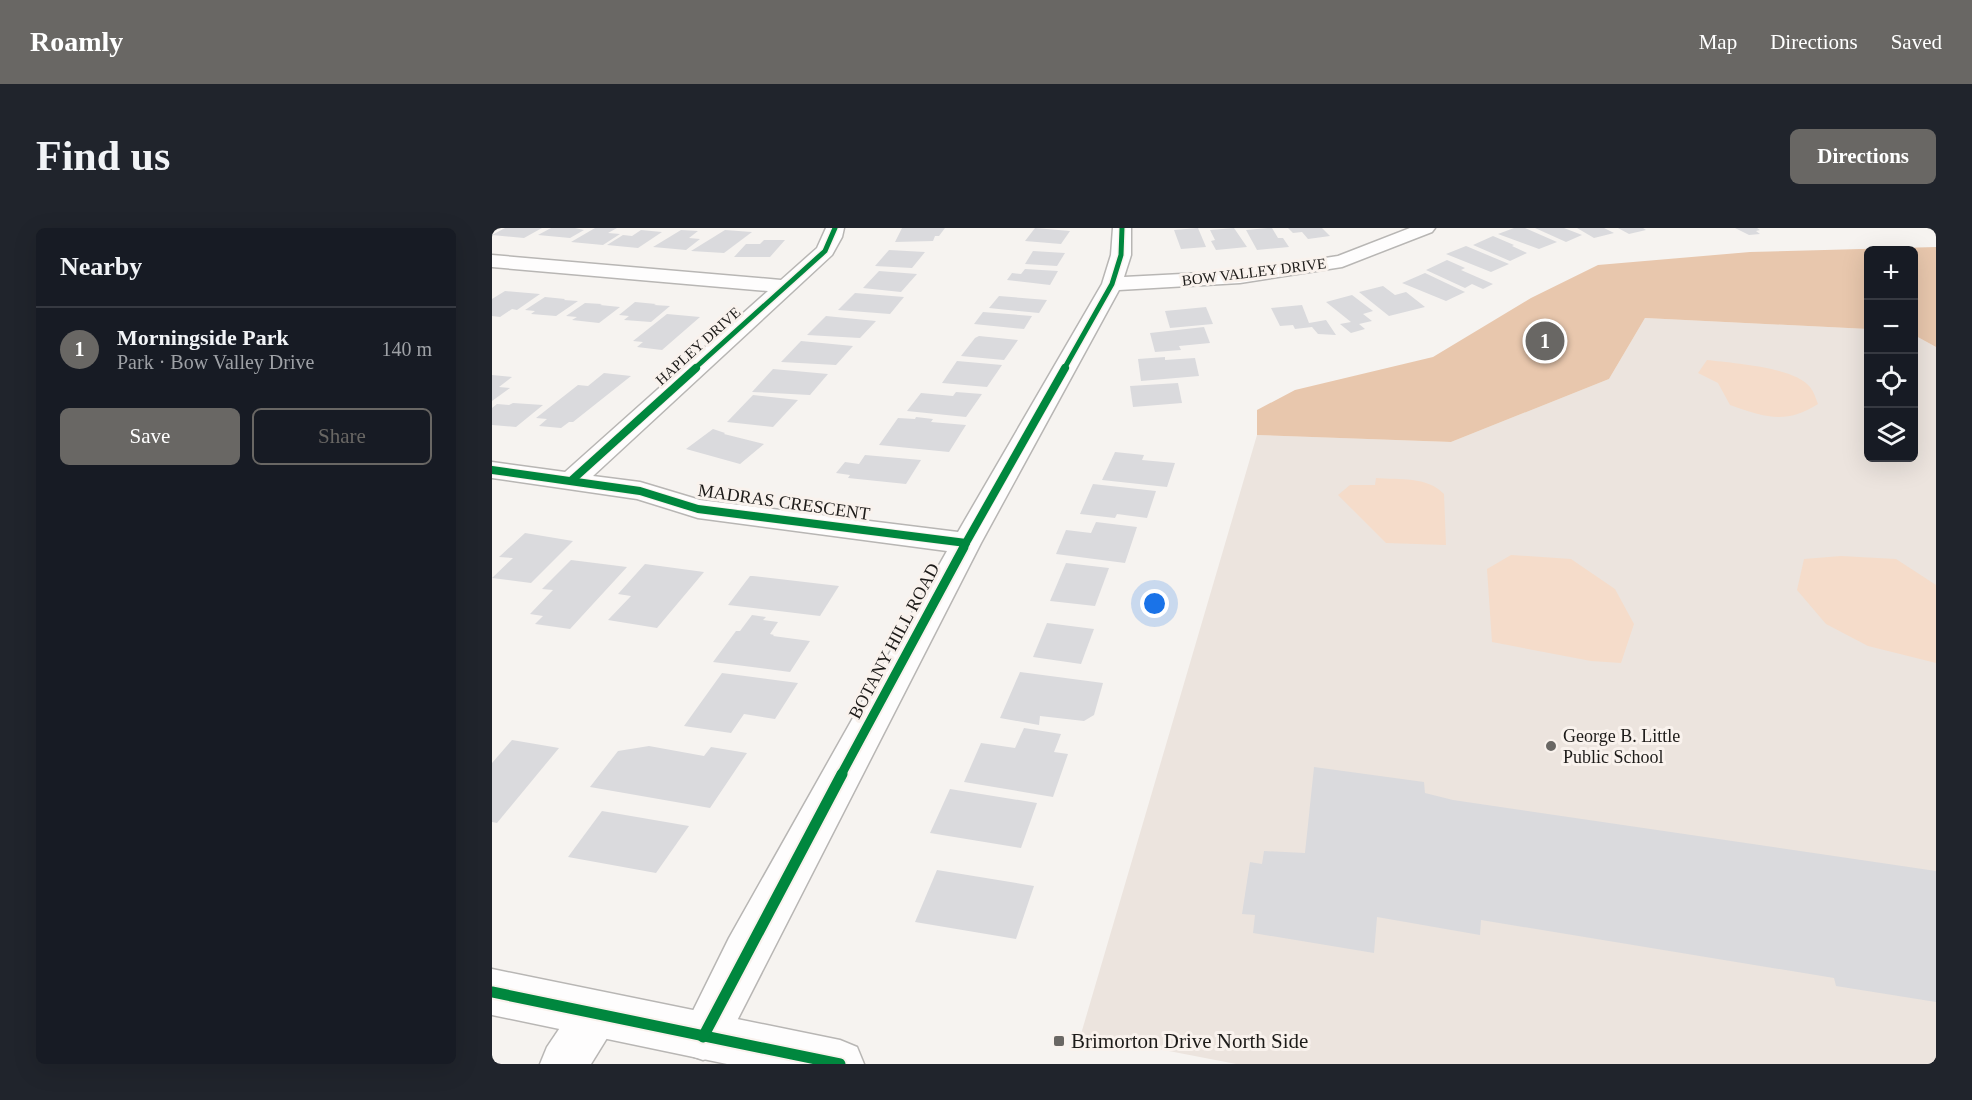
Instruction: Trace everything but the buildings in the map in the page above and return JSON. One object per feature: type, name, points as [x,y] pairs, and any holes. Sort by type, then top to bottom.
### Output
[{"type":"street","name":"HAPLEY DRIVE","points":[[572,480],[825,251],[836,228]]},
{"type":"street","name":"BOTANY HILL ROAD","points":[[703,1037],[744,954],[966,543],[1112,284],[1121,255],[1122,228]]},
{"type":"street","name":"BOW VALLEY DRIVE","points":[[1112,284],[1240,277],[1332,263],[1381,247],[1426,228]]},
{"type":"street","points":[[492,261],[786,287]]},
{"type":"street","name":"MADRAS CRESCENT","points":[[492,470],[640,491],[698,508],[966,543]]},
{"type":"street","points":[[492,992],[840,1064]]},
{"type":"street","points":[[564,1064],[596,1014]]},
{"type":"shaded area","points":[[1918,247],[1936,247],[1936,347],[1918,337]]},
{"type":"shaded area","points":[[1864,249],[1864,329],[1645,318],[1609,379],[1451,442],[1257,435],[1257,410],[1295,390],[1433,357],[1531,298],[1598,265],[1750,252]]},
{"type":"shaded area","name":"George B. Little Public School","points":[[1645,318],[1864,329],[1864,462],[1918,462],[1918,337],[1936,347],[1936,1064],[1236,1064],[1081,1034],[1257,435],[1451,442],[1609,379]]},
{"type":"shaded area","points":[[1707,360],[1762,367],[1791,375],[1810,387],[1818,404],[1806,411],[1785,417],[1754,413],[1730,405],[1718,383],[1698,373]]},
{"type":"shaded area","points":[[1376,478],[1421,482],[1437,488],[1444,494],[1446,545],[1386,543],[1338,495],[1350,485],[1375,485]]},
{"type":"shaded area","points":[[1511,555],[1571,559],[1615,589],[1634,624],[1621,663],[1591,661],[1492,642],[1487,569]]},
{"type":"shaded area","points":[[1841,556],[1896,559],[1936,585],[1936,663],[1868,646],[1826,624],[1797,590],[1804,559]]},
{"type":"cycle path","points":[[572,480],[825,251],[835,228]]},
{"type":"cycle path","points":[[703,1037],[745,954],[966,543],[1112,284],[1121,255],[1122,228]]},
{"type":"cycle path","points":[[492,470],[640,491],[698,509],[966,543]]},
{"type":"cycle path","points":[[492,992],[840,1064]]},
{"type":"place","name":"Morningside Park","points":[[1545,341]]},
{"type":"place","name":"George B. Little Public School","points":[[1551,746]]},
{"type":"place","name":"Brimorton Drive North Side","points":[[1059,1041]]}]
